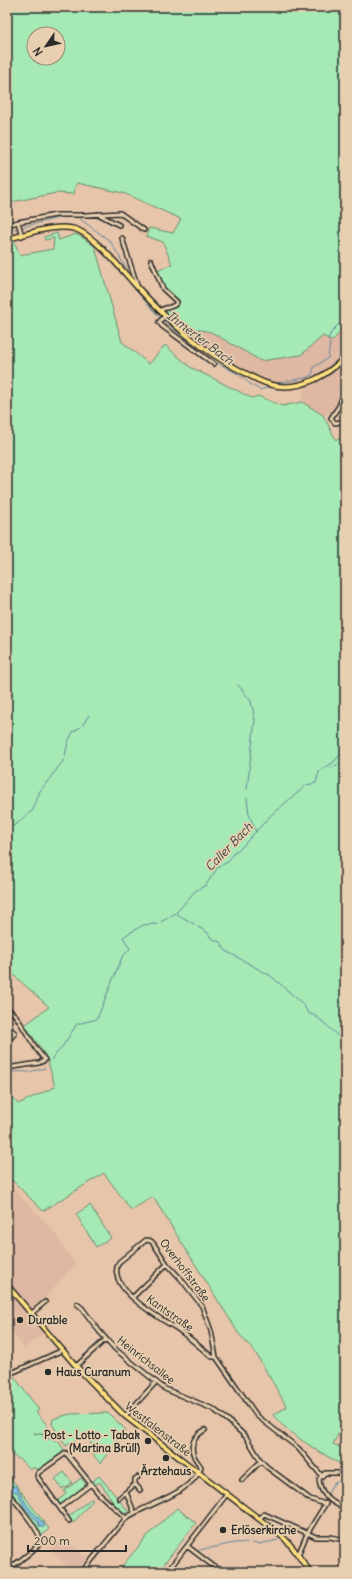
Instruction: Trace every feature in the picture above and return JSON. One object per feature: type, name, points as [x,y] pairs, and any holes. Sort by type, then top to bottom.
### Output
[{"type":"main road","points":[[7,240],[21,233],[60,228],[76,229],[89,238],[180,331],[217,359],[260,381],[272,385],[289,386],[306,383],[326,374],[345,356]]},
{"type":"main road","name":"Westfalenstraße","points":[[7,1285],[76,1366],[125,1416],[284,1538],[310,1572]]},
{"type":"street","points":[[8,225],[19,224],[56,215],[120,213],[144,230]]},
{"type":"street","points":[[98,214],[119,225]]},
{"type":"street","points":[[19,224],[21,233]]},
{"type":"street","points":[[122,238],[139,289]]},
{"type":"street","points":[[151,260],[163,289],[177,302],[173,306],[164,308],[160,311]]},
{"type":"street","points":[[165,316],[159,322],[162,326],[214,364]]},
{"type":"street","points":[[345,390],[331,418],[335,423],[345,421]]},
{"type":"street","points":[[7,1008],[16,1016],[45,1060],[39,1063],[7,1068]]},
{"type":"street","points":[[7,1026],[15,1034],[7,1042]]},
{"type":"street","name":"Kantstraße","points":[[151,1241],[146,1240],[143,1242],[117,1266],[116,1273],[119,1282],[143,1306],[179,1330],[212,1357],[216,1357],[258,1416],[298,1448],[321,1475]]},
{"type":"street","name":"Overhoffstraße","points":[[151,1241],[167,1264],[202,1306],[215,1345],[216,1357]]},
{"type":"street","points":[[133,1297],[167,1264]]},
{"type":"street","points":[[32,1313],[45,1302]]},
{"type":"street","name":"Heinrichsallee","points":[[77,1304],[115,1348],[156,1382],[165,1389],[213,1409],[246,1437],[261,1461],[310,1499],[325,1504]]},
{"type":"street","points":[[76,1366],[106,1339]]},
{"type":"street","points":[[7,1375],[63,1350]]},
{"type":"street","points":[[125,1416],[156,1382]]},
{"type":"street","points":[[82,1572],[126,1518],[134,1512],[176,1494],[199,1472],[201,1467],[194,1457],[193,1444],[198,1435],[205,1430]]},
{"type":"street","points":[[70,1521],[37,1476],[38,1473],[66,1453],[99,1494],[126,1518]]},
{"type":"street","points":[[242,1480],[261,1461]]},
{"type":"street","points":[[345,1473],[325,1473],[321,1475],[319,1479],[328,1500],[345,1508]]},
{"type":"street","points":[[119,1498],[134,1484],[135,1479],[138,1477]]},
{"type":"street","points":[[60,1508],[91,1484]]},
{"type":"street","points":[[134,1484],[140,1490]]},
{"type":"street","points":[[7,1491],[37,1531],[40,1540],[36,1547],[7,1570]]},
{"type":"street","points":[[126,1492],[134,1512]]},
{"type":"street","points":[[167,1572],[227,1494]]},
{"type":"street","points":[[298,1555],[307,1534],[328,1500]]},
{"type":"street","points":[[259,1519],[264,1514],[316,1537],[330,1537],[345,1540]]},
{"type":"street","points":[[187,1546],[221,1572]]},
{"type":"shaded area","points":[[345,326],[345,390],[337,409],[323,416],[302,402],[303,379],[282,383],[264,379],[241,370],[198,342],[195,328],[211,332],[261,361],[301,355],[323,336],[333,341]]},
{"type":"shaded area","points":[[7,1182],[51,1228],[76,1264],[34,1310],[47,1331],[24,1349],[11,1330],[7,1333]]},
{"type":"shaded area","points":[[62,1538],[88,1559],[78,1572],[72,1572],[50,1549]]},
{"type":"green space","points":[[7,7],[345,7],[345,325],[333,341],[323,336],[301,355],[261,361],[211,332],[196,329],[181,330],[160,311],[178,304],[164,288],[157,270],[172,264],[163,242],[146,236],[149,228],[173,233],[181,219],[123,193],[77,183],[74,194],[56,193],[7,203]]},
{"type":"green space","points":[[57,233],[59,240],[76,234],[95,247],[122,342],[149,364],[165,345],[190,367],[252,398],[258,396],[282,406],[302,402],[323,415],[336,440],[345,437],[345,1422],[333,1444],[345,1449],[345,1467],[297,1437],[273,1415],[287,1407],[255,1352],[239,1334],[153,1197],[131,1210],[104,1173],[43,1211],[7,1175],[7,1092],[18,1104],[55,1087],[47,1058],[25,1025],[49,1007],[7,969],[7,243],[14,241],[20,255],[53,249],[54,238],[45,240],[44,237]]},
{"type":"green space","points":[[90,1205],[111,1238],[96,1247],[76,1214]]},
{"type":"green space","points":[[12,1374],[39,1410],[36,1412],[47,1425],[46,1435],[34,1433],[45,1435],[43,1437],[59,1442],[64,1450],[38,1472],[34,1467],[30,1470],[22,1461],[7,1452],[7,1376]]},
{"type":"green space","points":[[108,1413],[126,1430],[100,1463],[88,1449],[91,1443],[87,1433],[66,1446],[52,1424],[53,1419],[70,1414]]},
{"type":"green space","points":[[64,1472],[72,1483],[66,1488],[64,1487],[62,1489],[55,1479]]},
{"type":"green space","points":[[7,1473],[49,1529],[41,1536],[7,1493]]},
{"type":"green space","points":[[99,1476],[129,1512],[124,1513],[114,1504],[100,1482],[95,1485],[93,1481]]},
{"type":"green space","points":[[81,1478],[88,1487],[61,1507],[57,1501],[66,1494],[64,1491]]},
{"type":"green space","points":[[91,1499],[93,1500],[73,1523],[68,1517]]},
{"type":"green space","points":[[177,1508],[196,1523],[158,1572],[117,1572],[149,1534]]},
{"type":"water","points":[[16,1486],[27,1505],[44,1524],[44,1527],[40,1527],[38,1522],[23,1505],[23,1502],[17,1492],[14,1492],[11,1487]]},
{"type":"waterway","points":[[7,235],[14,229],[62,217],[76,216],[110,241],[131,276]]},
{"type":"waterway","name":"Ihmerter Bach","points":[[131,285],[160,318]]},
{"type":"waterway","name":"Ihmerter Bach","points":[[277,383],[305,378],[312,375],[314,367],[328,358],[330,343],[328,339],[335,328],[345,319]]},
{"type":"waterway","name":"Ihmerter Bach","points":[[163,320],[210,359],[238,374],[260,390],[269,387]]},
{"type":"waterway","points":[[238,685],[251,701],[255,720],[247,789]]},
{"type":"waterway","points":[[7,829],[15,825],[33,810],[40,791],[64,760],[68,742],[73,732],[82,726],[89,715]]},
{"type":"waterway","name":"Caller Bach","points":[[326,767],[334,762],[342,752],[345,751]]},
{"type":"waterway","name":"Caller Bach","points":[[161,922],[176,913],[195,891],[206,885],[218,867],[228,862],[234,852],[240,849],[272,814],[307,785],[316,783],[319,772],[325,767],[331,768],[345,761]]},
{"type":"waterway","points":[[247,798],[249,814],[256,832]]},
{"type":"waterway","points":[[177,914],[194,924]]},
{"type":"waterway","name":"Caller Bach","points":[[51,1060],[62,1047],[77,1024],[97,1019],[122,957],[130,949],[123,937],[143,925],[157,924]]},
{"type":"waterway","points":[[198,927],[207,932],[211,938],[220,942],[226,951],[271,976],[303,1004],[308,1013],[319,1018],[345,1041]]},
{"type":"waterway","name":"Caller Bach","points":[[7,1075],[9,1073],[29,1072],[45,1068]]},
{"type":"waterway","points":[[327,1496],[333,1484],[345,1477]]},
{"type":"waterway","points":[[329,1539],[335,1539]]},
{"type":"waterway","points":[[252,1543],[259,1544],[278,1540]]},
{"type":"waterway","points":[[340,1540],[345,1543]]},
{"type":"waterway","points":[[199,1550],[232,1543],[247,1543]]},
{"type":"waterway","points":[[152,1572],[158,1567],[163,1569]]},
{"type":"place","name":"Durable","points":[[20,1320]]},
{"type":"place","name":"Haus Curanum","points":[[48,1372]]},
{"type":"place","name":"Post - Lotto - Tabak (Martina Brüll)","points":[[148,1441]]},
{"type":"place","name":"Ärztehaus","points":[[166,1458]]},
{"type":"place","name":"Erlöserkirche","points":[[223,1530]]}]
